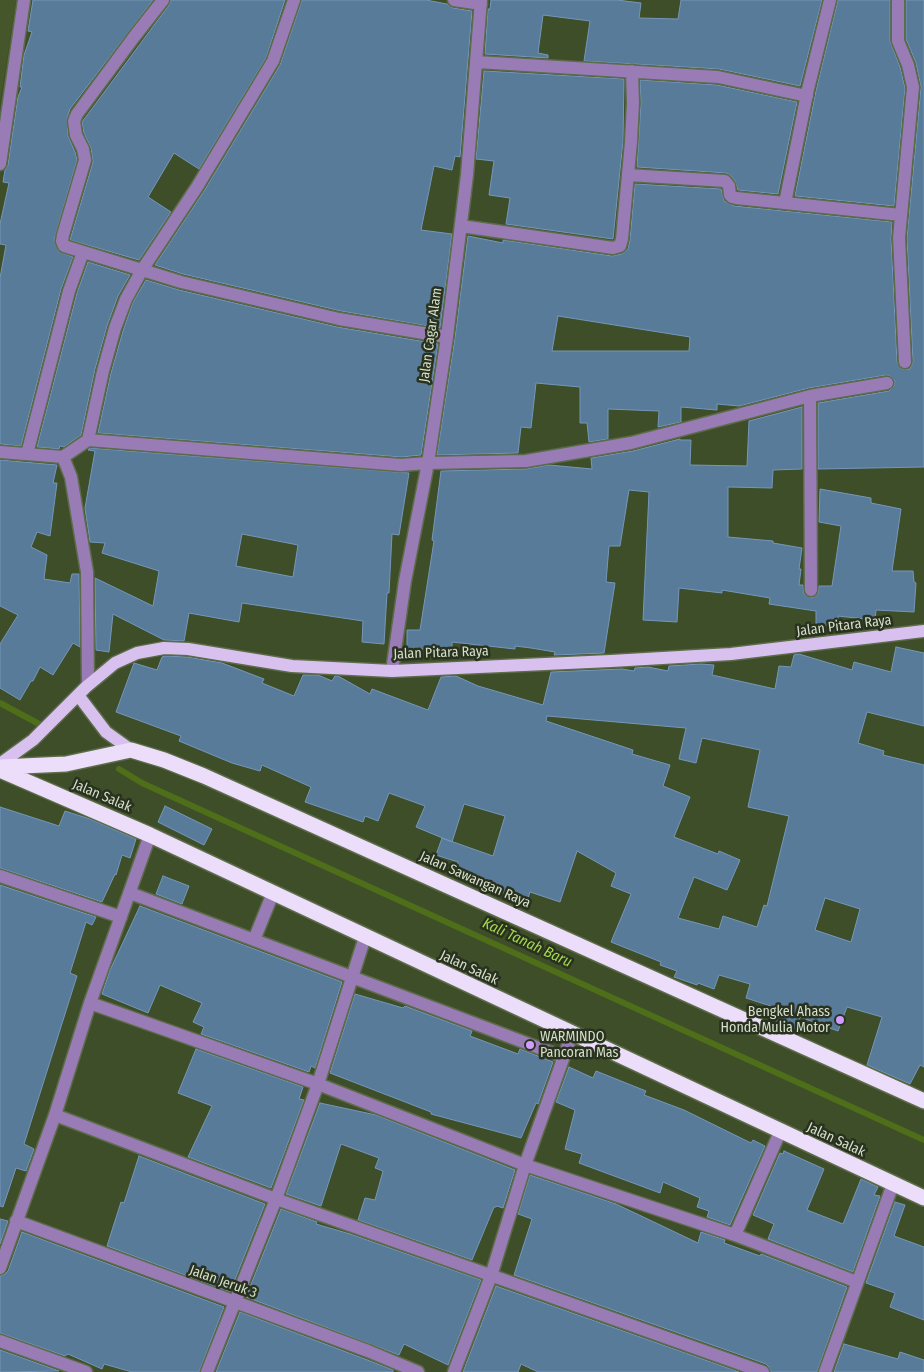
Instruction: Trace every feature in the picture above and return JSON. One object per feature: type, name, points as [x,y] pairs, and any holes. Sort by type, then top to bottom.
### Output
[{"type":"highway","name":"Jalan Sawangan Raya","points":[[0,767],[66,764],[131,750],[164,760],[204,776],[924,1101]]},
{"type":"highway","name":"Jalan Salak","points":[[0,767],[150,835],[924,1198]]},
{"type":"main road","name":"Jalan Pitara Raya","points":[[0,767],[33,740],[88,685],[115,663],[137,653],[164,648],[188,649],[292,666],[392,671],[611,662],[731,654],[924,631]]},
{"type":"main road","points":[[78,695],[106,732],[131,750]]},
{"type":"street","points":[[0,164],[24,0]]},
{"type":"street","points":[[164,0],[134,37],[74,121],[76,135],[83,149],[85,160],[62,242],[64,246],[180,282],[340,319],[447,337]]},
{"type":"street","points":[[88,440],[103,371],[115,328],[126,299],[142,270],[197,187],[273,61],[294,0]]},
{"type":"street","points":[[454,0],[481,2]]},
{"type":"street","points":[[785,203],[807,96],[830,0]]},
{"type":"street","points":[[898,0],[899,46],[908,65],[913,86],[899,238],[905,362]]},
{"type":"street","name":"Jalan Cagar Alam","points":[[392,671],[405,580],[428,463],[447,337],[467,175],[481,2]]},
{"type":"street","points":[[477,62],[718,77],[807,96]]},
{"type":"street","points":[[461,226],[617,248],[620,246],[628,175],[633,103],[632,71]]},
{"type":"street","points":[[628,175],[725,181],[728,183],[732,197],[901,215]]},
{"type":"street","points":[[27,454],[64,307],[84,252]]},
{"type":"street","points":[[0,452],[63,457],[88,440],[392,464],[526,461],[631,443],[810,396],[887,383]]},
{"type":"street","points":[[810,396],[811,590]]},
{"type":"street","points":[[63,457],[70,477],[87,572],[88,685]]},
{"type":"street","points":[[0,1268],[55,1115],[90,1003],[150,835]]},
{"type":"street","points":[[0,876],[121,917]]},
{"type":"street","points":[[130,893],[563,1057]]},
{"type":"street","points":[[254,940],[273,893]]},
{"type":"street","points":[[207,1372],[276,1199],[318,1084],[365,937]]},
{"type":"street","points":[[90,1003],[318,1084],[525,1165],[735,1235],[858,1282]]},
{"type":"street","points":[[454,1372],[491,1276],[525,1165],[572,1034]]},
{"type":"street","points":[[55,1115],[276,1199],[763,1372]]},
{"type":"street","points":[[735,1235],[780,1132]]},
{"type":"street","points":[[825,1372],[893,1184]]},
{"type":"street","name":"Jalan Jeruk 3","points":[[16,1221],[368,1351],[418,1372]]},
{"type":"street","points":[[0,1341],[86,1372]]},
{"type":"shaded area","points":[[0,0],[16,0],[0,103]]},
{"type":"building","points":[[33,0],[153,0],[70,109],[67,118],[68,136],[77,160],[54,240],[59,252],[73,257],[61,289],[21,446],[0,444],[0,278],[6,245],[0,244],[0,224],[9,183],[3,182],[8,165],[18,97],[22,87],[20,87],[24,55],[32,32],[28,31]]},
{"type":"building","points":[[171,0],[285,0],[266,58],[199,169],[174,153],[148,197],[171,212],[139,260],[70,240],[93,162],[91,148],[84,133],[82,122]]},
{"type":"building","points":[[302,0],[426,0],[447,4],[453,8],[472,11],[460,157],[455,156],[452,170],[434,166],[421,230],[452,234],[440,328],[341,311],[183,274],[155,265],[204,191],[280,65]]},
{"type":"building","points":[[491,0],[617,0],[641,3],[639,18],[678,19],[681,0],[822,0],[800,86],[719,69],[584,61],[590,21],[543,15],[538,53],[548,55],[548,58],[485,54],[488,9],[490,9]]},
{"type":"building","points":[[838,0],[890,0],[890,41],[900,67],[905,88],[894,206],[795,196],[816,91]]},
{"type":"building","points":[[906,0],[924,0],[924,467],[818,469],[818,403],[889,391],[894,386],[895,381],[886,375],[809,388],[739,406],[717,404],[717,410],[681,407],[681,422],[658,427],[659,411],[608,409],[608,439],[589,442],[587,423],[580,423],[580,387],[536,383],[531,428],[521,427],[518,453],[437,455],[468,236],[503,243],[503,240],[612,256],[622,254],[628,249],[630,240],[635,184],[721,189],[724,201],[734,206],[892,222],[891,238],[897,362],[902,369],[910,369],[913,362],[907,238],[921,87],[916,63],[906,39]],"holes":[[[558,316],[690,337],[689,351],[552,351]]]},
{"type":"building","points":[[484,71],[624,79],[623,141],[613,239],[506,224],[510,198],[489,195],[494,161],[476,159]]},
{"type":"building","points":[[640,80],[717,85],[797,102],[778,194],[738,190],[735,181],[726,173],[637,167],[641,103]]},
{"type":"building","points":[[88,262],[130,275],[118,296],[107,326],[95,369],[81,435],[64,447],[60,446],[59,449],[37,447],[77,293]]},
{"type":"building","points":[[146,280],[179,290],[337,327],[438,344],[421,455],[401,457],[98,433],[111,373],[123,331],[133,302]]},
{"type":"building","points":[[802,407],[802,469],[773,470],[772,488],[728,487],[728,537],[773,541],[773,543],[802,548],[799,585],[803,585],[804,594],[812,598],[818,594],[819,586],[832,586],[841,526],[819,522],[820,489],[871,498],[871,503],[901,509],[892,571],[913,571],[914,582],[916,583],[914,612],[876,610],[875,620],[838,616],[838,626],[816,625],[816,611],[769,604],[770,598],[722,590],[722,593],[679,588],[677,622],[643,620],[649,492],[629,490],[620,546],[609,546],[606,582],[615,583],[604,653],[554,655],[555,652],[531,648],[515,646],[515,649],[452,642],[452,649],[407,649],[407,630],[420,630],[434,541],[432,540],[441,471],[526,469],[549,465],[592,469],[591,458],[633,451],[680,439],[691,440],[690,465],[747,466],[749,421]]},
{"type":"building","points":[[90,448],[409,473],[399,535],[392,534],[384,644],[362,642],[363,621],[242,603],[239,622],[189,613],[184,641],[164,640],[113,614],[109,652],[96,650],[95,578],[153,606],[159,571],[102,553],[105,543],[90,542],[85,508],[95,451],[88,450]],"holes":[[[242,534],[298,545],[293,577],[236,566]]]},
{"type":"building","points":[[0,460],[57,465],[53,483],[57,483],[50,536],[37,532],[31,547],[47,555],[44,579],[70,583],[72,574],[79,574],[80,647],[73,643],[53,675],[40,667],[20,700],[0,688],[0,644],[18,615],[0,606]]},
{"type":"building","points":[[896,647],[924,653],[924,726],[867,712],[858,743],[884,751],[883,755],[924,765],[924,1067],[920,1065],[910,1084],[867,1065],[882,1017],[847,1007],[838,1031],[800,1017],[797,1029],[778,1025],[776,1024],[780,1009],[746,998],[750,984],[719,975],[714,989],[698,983],[697,985],[674,977],[677,971],[660,965],[661,962],[611,942],[631,894],[611,886],[616,873],[577,851],[560,902],[530,892],[527,901],[471,882],[472,879],[454,872],[458,862],[436,855],[442,838],[445,839],[416,827],[425,806],[389,793],[378,821],[365,816],[363,822],[305,802],[311,787],[262,765],[260,771],[232,763],[179,741],[181,736],[116,712],[134,663],[157,670],[162,657],[165,656],[187,657],[222,663],[264,679],[262,683],[294,696],[303,675],[318,675],[332,681],[335,676],[338,676],[370,694],[372,689],[428,710],[441,677],[456,676],[478,686],[543,705],[551,672],[622,669],[634,671],[635,668],[648,667],[668,671],[669,666],[701,664],[714,665],[712,675],[775,689],[779,666],[791,667],[794,655],[799,654],[852,670],[854,662],[891,672]],"holes":[[[547,716],[686,728],[679,759],[696,763],[702,738],[760,750],[748,807],[789,816],[767,906],[764,905],[757,927],[723,916],[719,929],[678,918],[694,877],[727,890],[740,860],[719,851],[718,854],[674,837],[690,797],[663,786],[670,765],[632,754],[633,750],[546,721]],[[464,804],[505,816],[493,856],[452,842]],[[825,898],[860,909],[851,942],[815,930]]]},
{"type":"building","points":[[165,806],[212,829],[204,845],[158,822]]},
{"type":"building","points":[[0,807],[59,826],[65,811],[90,819],[136,839],[130,858],[122,855],[116,875],[102,902],[0,868]]},
{"type":"building","points":[[163,876],[189,886],[182,904],[156,894]]},
{"type":"building","points":[[0,885],[96,917],[92,925],[86,922],[70,973],[77,976],[24,1144],[34,1149],[26,1171],[16,1168],[3,1207],[0,1206]]},
{"type":"building","points":[[140,906],[342,982],[315,1068],[311,1066],[309,1072],[201,1034],[204,1027],[193,1022],[202,1003],[160,985],[148,1013],[102,994],[110,970]]},
{"type":"building","points":[[355,994],[403,1008],[405,1006],[472,1031],[470,1036],[518,1054],[520,1049],[553,1062],[538,1104],[536,1103],[521,1138],[431,1114],[431,1112],[330,1073]]},
{"type":"building","points":[[196,1049],[303,1087],[299,1099],[304,1100],[271,1188],[188,1157],[212,1106],[178,1093]]},
{"type":"building","points":[[569,1067],[593,1078],[596,1071],[646,1091],[644,1095],[684,1110],[751,1143],[753,1140],[765,1146],[730,1225],[707,1217],[709,1211],[697,1207],[700,1198],[663,1182],[660,1193],[579,1163],[582,1154],[565,1149],[575,1110],[556,1102]]},
{"type":"building","points":[[320,1103],[376,1115],[515,1170],[503,1208],[494,1207],[472,1260],[358,1220],[365,1198],[375,1200],[383,1171],[375,1168],[379,1158],[341,1144],[321,1206],[286,1194]]},
{"type":"building","points":[[784,1151],[824,1169],[807,1210],[843,1224],[861,1179],[878,1187],[874,1195],[880,1196],[853,1272],[768,1239],[774,1224],[753,1215],[780,1153],[783,1154]]},
{"type":"building","points":[[139,1156],[265,1204],[230,1292],[107,1246],[121,1202],[124,1203]]},
{"type":"building","points":[[530,1175],[616,1204],[698,1243],[701,1232],[725,1240],[724,1243],[760,1256],[761,1254],[847,1287],[817,1372],[771,1372],[766,1364],[514,1275],[532,1219],[518,1214]]},
{"type":"building","points":[[895,1202],[905,1205],[894,1236],[924,1247],[924,1320],[890,1307],[895,1293],[866,1283]]},
{"type":"building","points":[[281,1209],[317,1222],[316,1224],[481,1280],[448,1365],[404,1344],[399,1355],[246,1297]]},
{"type":"building","points":[[0,1219],[8,1221],[0,1244]]},
{"type":"building","points":[[22,1232],[224,1307],[199,1372],[132,1372],[104,1364],[102,1369],[68,1354],[65,1356],[0,1333],[0,1276],[8,1271]]},
{"type":"building","points":[[496,1286],[739,1372],[538,1372],[521,1364],[518,1372],[463,1372]]},
{"type":"building","points":[[240,1312],[365,1359],[393,1370],[393,1372],[216,1372]]},
{"type":"building","points":[[844,1344],[898,1359],[900,1352],[924,1360],[924,1372],[834,1372]]},
{"type":"building","points":[[0,1350],[59,1371],[0,1372]]},
{"type":"waterway","name":"Kali Tanah Baru","points":[[0,703],[41,725]]},
{"type":"waterway","name":"Kali Tanah Baru","points":[[119,769],[142,783],[924,1140]]},
{"type":"place","name":"Bengkel Ahass Honda Mulia Motor","points":[[840,1020]]},
{"type":"place","name":"WARMINDO Pancoran Mas","points":[[530,1045]]}]
